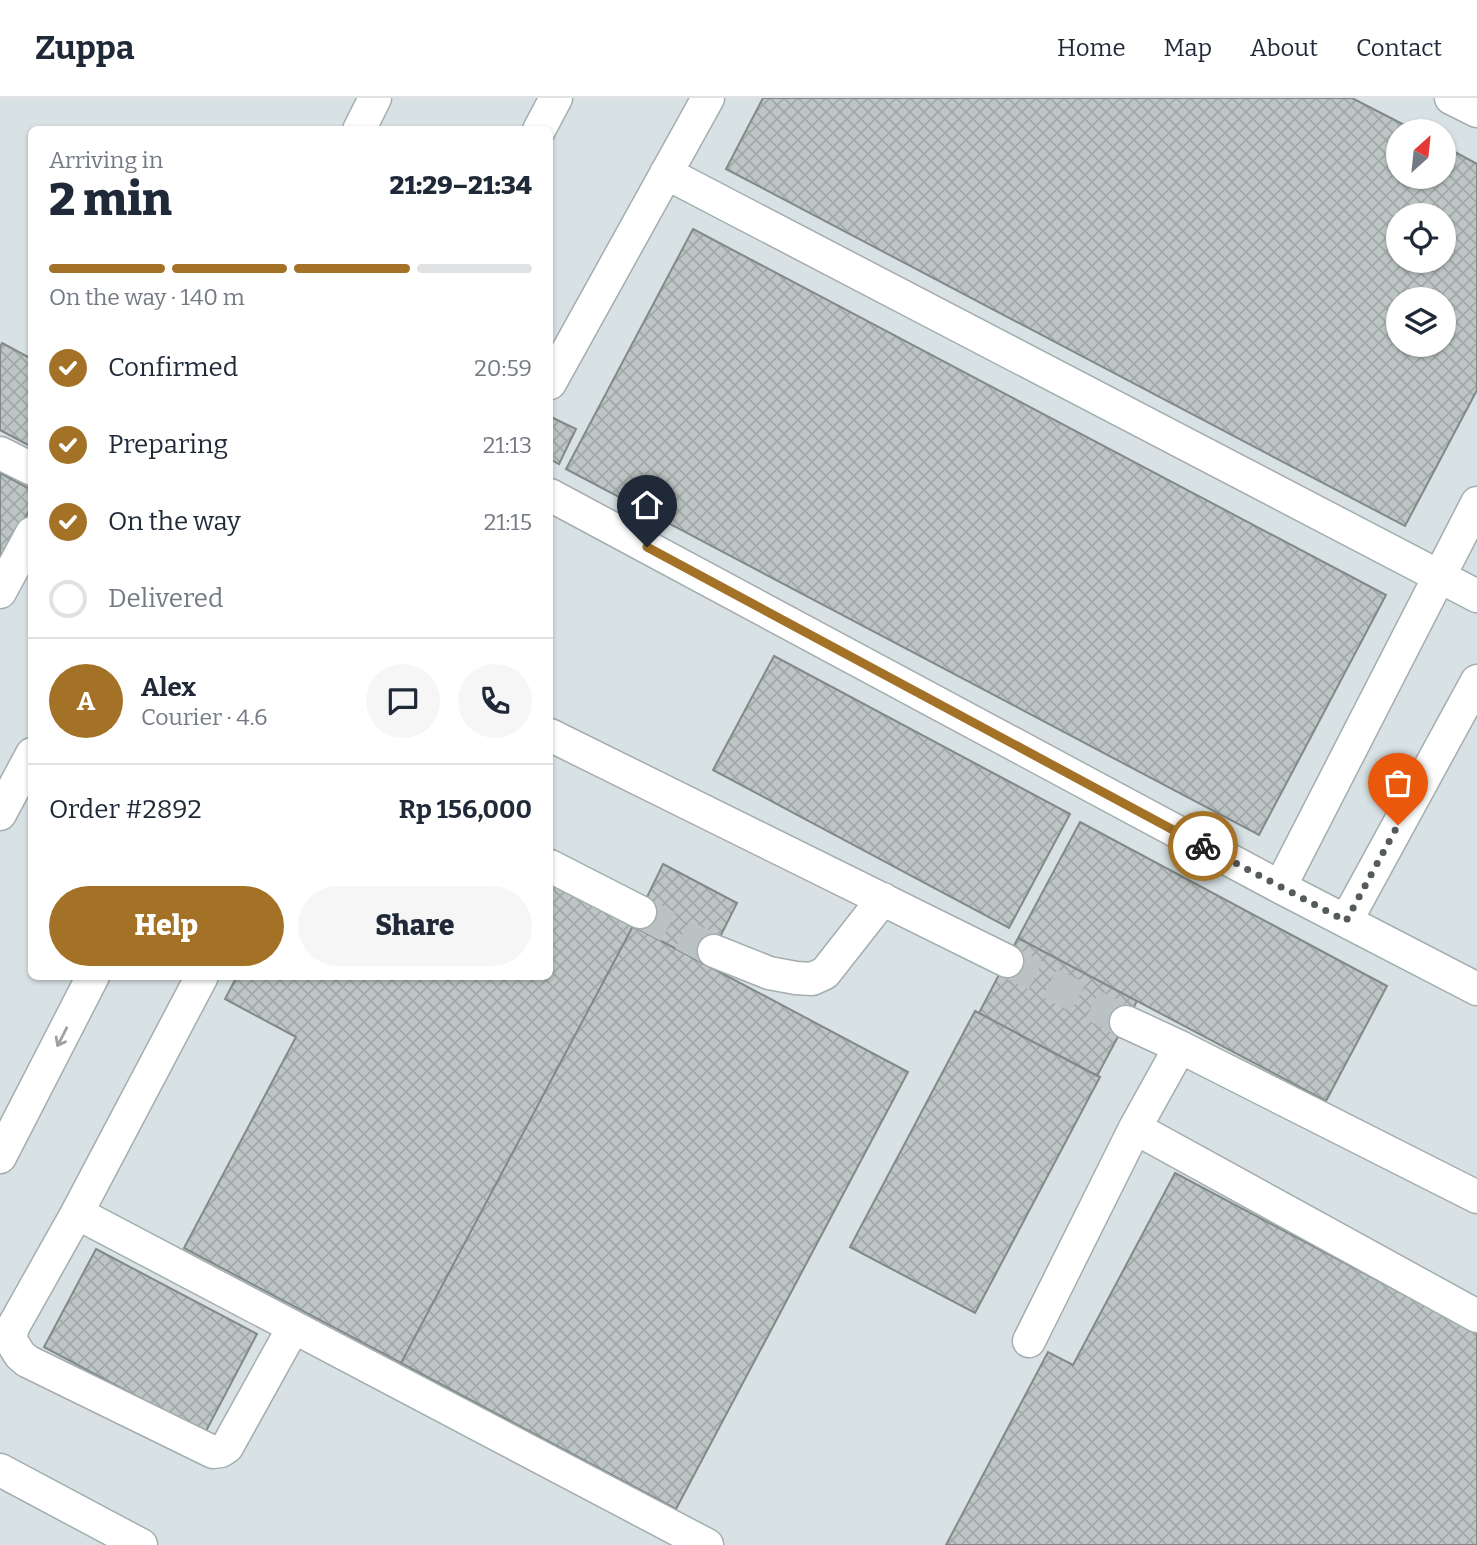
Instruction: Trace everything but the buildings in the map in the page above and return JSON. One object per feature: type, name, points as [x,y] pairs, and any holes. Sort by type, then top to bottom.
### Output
[{"type":"street","points":[[361,126],[375,98]]},
{"type":"street","points":[[541,126],[556,98]]},
{"type":"street","points":[[553,378],[708,98]]},
{"type":"street","points":[[1451,98],[1477,111]]},
{"type":"street","points":[[666,173],[1477,596]]},
{"type":"street","points":[[0,453],[28,467]]},
{"type":"street","points":[[553,497],[1280,887],[1477,989]]},
{"type":"street","points":[[1280,887],[1477,503]]},
{"type":"street","points":[[0,592],[28,540]]},
{"type":"street","points":[[1346,921],[1477,681]]},
{"type":"street","points":[[553,736],[1007,961]]},
{"type":"street","points":[[0,814],[28,762]]},
{"type":"street","points":[[553,868],[640,912]]},
{"type":"street","points":[[714,951],[769,973],[811,979],[825,973],[883,900]]},
{"type":"street","points":[[0,1157],[91,980]]},
{"type":"street","points":[[200,980],[10,1339],[27,1362],[213,1452],[227,1447],[293,1328]]},
{"type":"street","points":[[1126,1022],[1477,1197]]},
{"type":"street","points":[[1029,1340],[1135,1128],[1180,1047]]},
{"type":"street","points":[[1135,1128],[1477,1316]]},
{"type":"street","points":[[77,1213],[707,1545]]},
{"type":"street","points":[[0,1470],[141,1545]]},
{"type":"tunnel","points":[[640,912],[714,951]]},
{"type":"tunnel","points":[[1007,961],[1126,1022]]},
{"type":"way so far","points":[[1203,846],[1346,921],[1398,825]]},
{"type":"route","points":[[647,547],[1203,846]]}]
